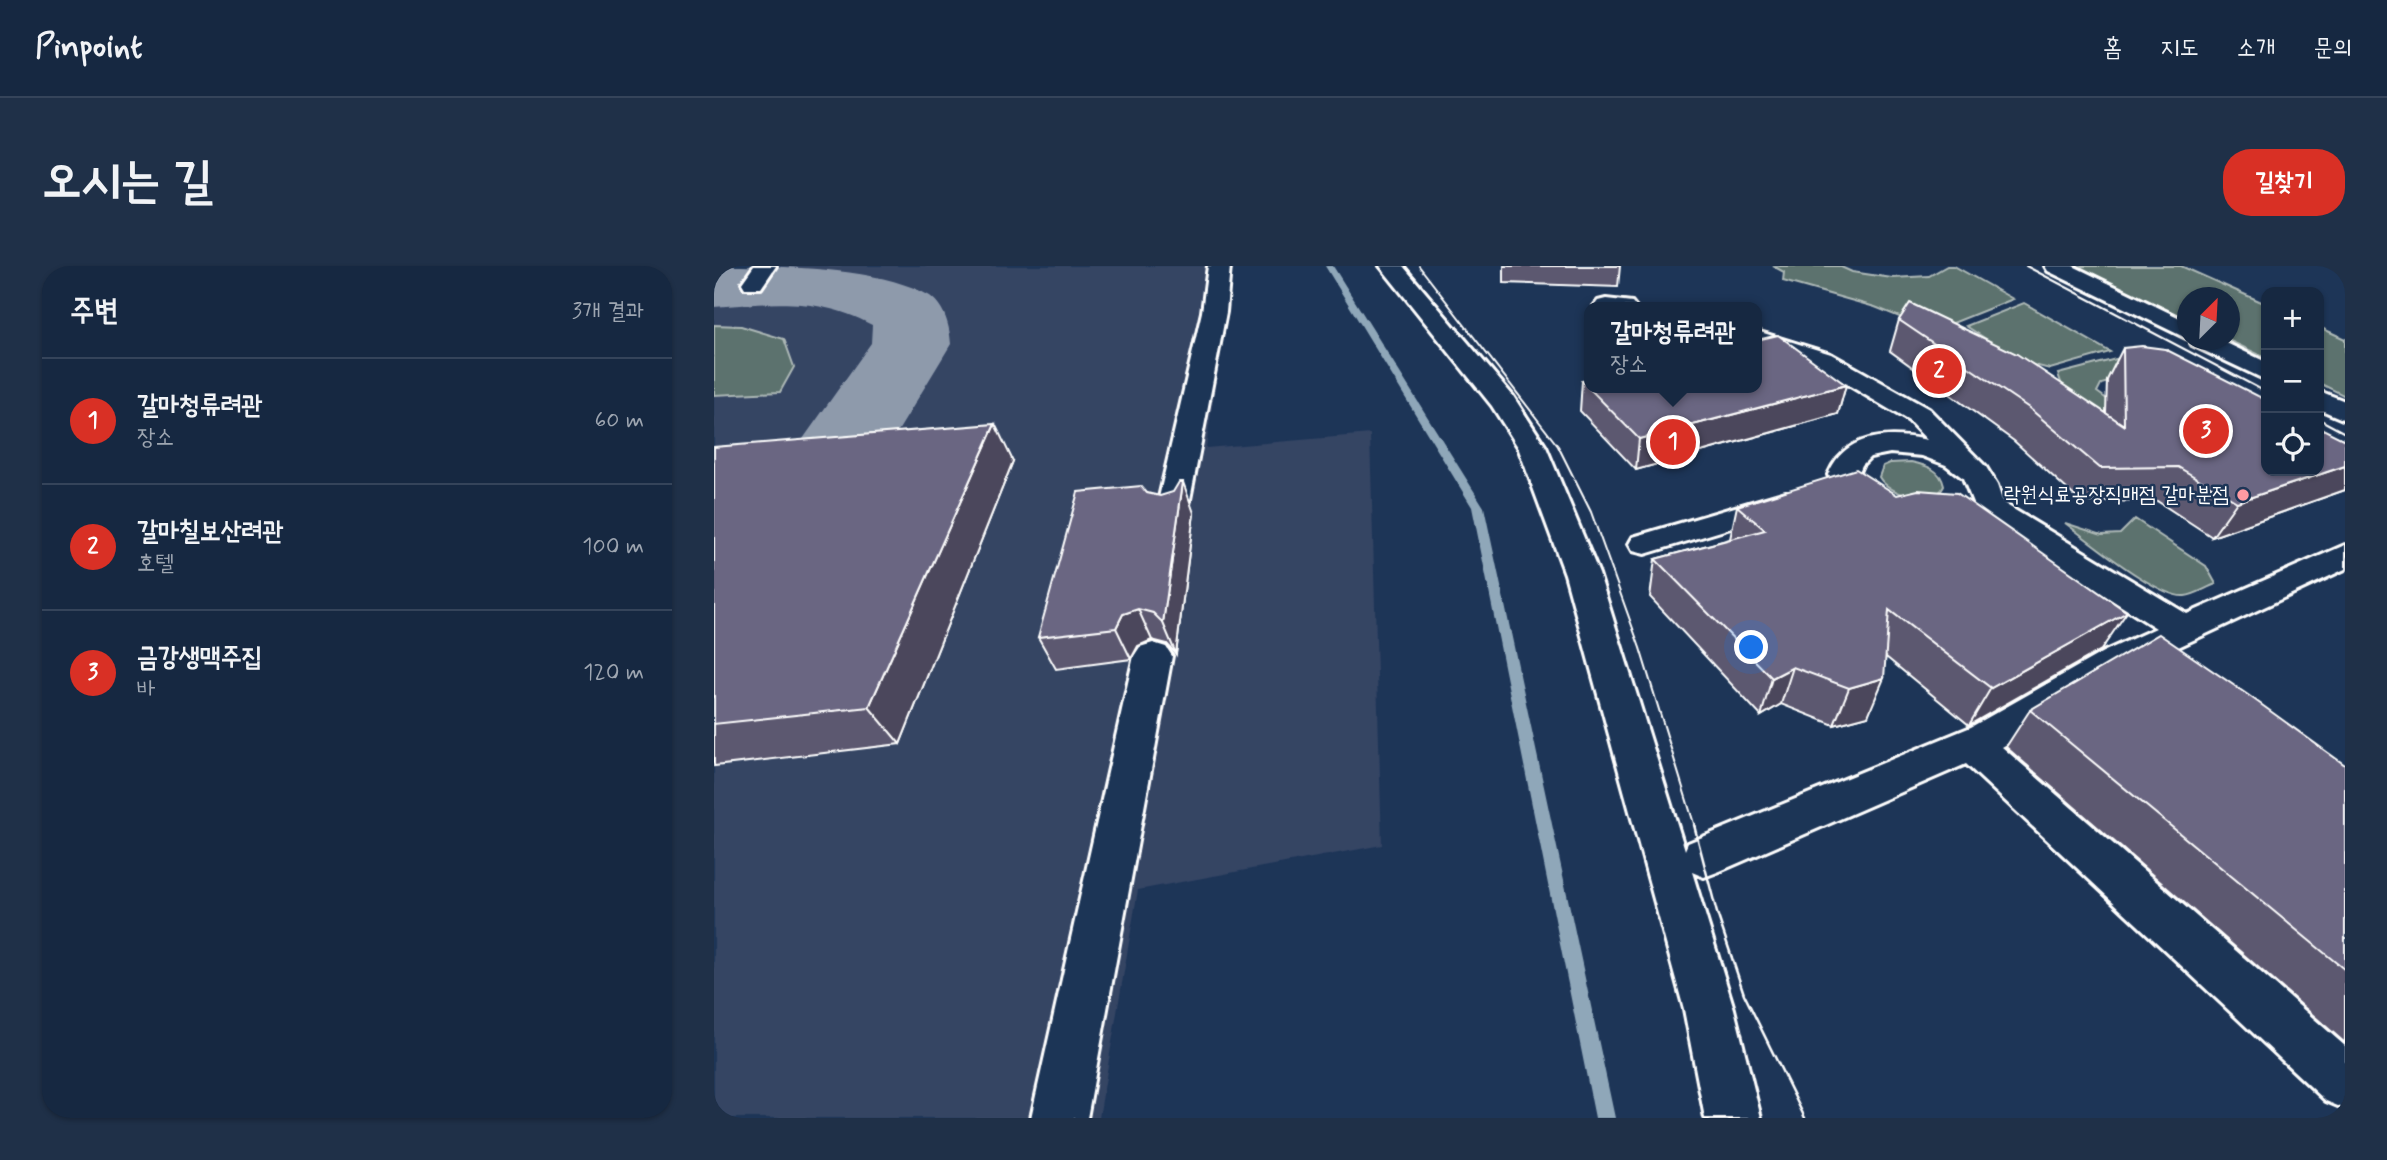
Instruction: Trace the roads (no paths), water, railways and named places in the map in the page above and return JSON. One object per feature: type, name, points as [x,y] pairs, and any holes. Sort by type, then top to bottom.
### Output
[{"type":"street","points":[[1171,515],[1214,312],[1219,266]]},
{"type":"street","points":[[1391,266],[1503,401],[1532,447],[1583,574],[1705,996],[1734,1118]]},
{"type":"street","points":[[2056,266],[2177,326]]},
{"type":"street","points":[[1762,340],[1822,359],[1919,415],[1969,467],[1984,488],[1976,513],[2187,630]]},
{"type":"street","points":[[2221,350],[2261,370]]},
{"type":"street","points":[[2324,402],[2345,412]]},
{"type":"street","points":[[1827,489],[1843,475],[1850,459],[1863,450],[1880,445],[1905,444],[1929,449],[1951,456],[1969,467]]},
{"type":"street","points":[[1645,544],[1827,489],[1850,492],[1881,510],[1904,517]]},
{"type":"street","points":[[1704,857],[1985,738],[2116,661],[2345,556]]},
{"type":"street","points":[[1059,1118],[1153,656]]},
{"type":"street","points":[[1970,743],[2345,1082]]},
{"type":"waterway","points":[[1329,266],[1478,507],[1605,1118]]},
{"type":"tram line","points":[[1419,266],[1558,446],[1591,512],[1640,648],[1695,827]]},
{"type":"tram line","points":[[2026,266],[2261,389]]},
{"type":"tram line","points":[[2324,422],[2345,433]]},
{"type":"tram line","points":[[1694,825],[1717,913],[1744,994],[1805,1118]]},
{"type":"place","name":"갈마칠보산려관","points":[[1939,371]]},
{"type":"place","name":"금강생맥주집","points":[[2206,431]]},
{"type":"place","name":"갈마청류려관","points":[[1673,442]]},
{"type":"place","name":"락원식료공장직매점 갈마분점","points":[[2243,495]]}]
